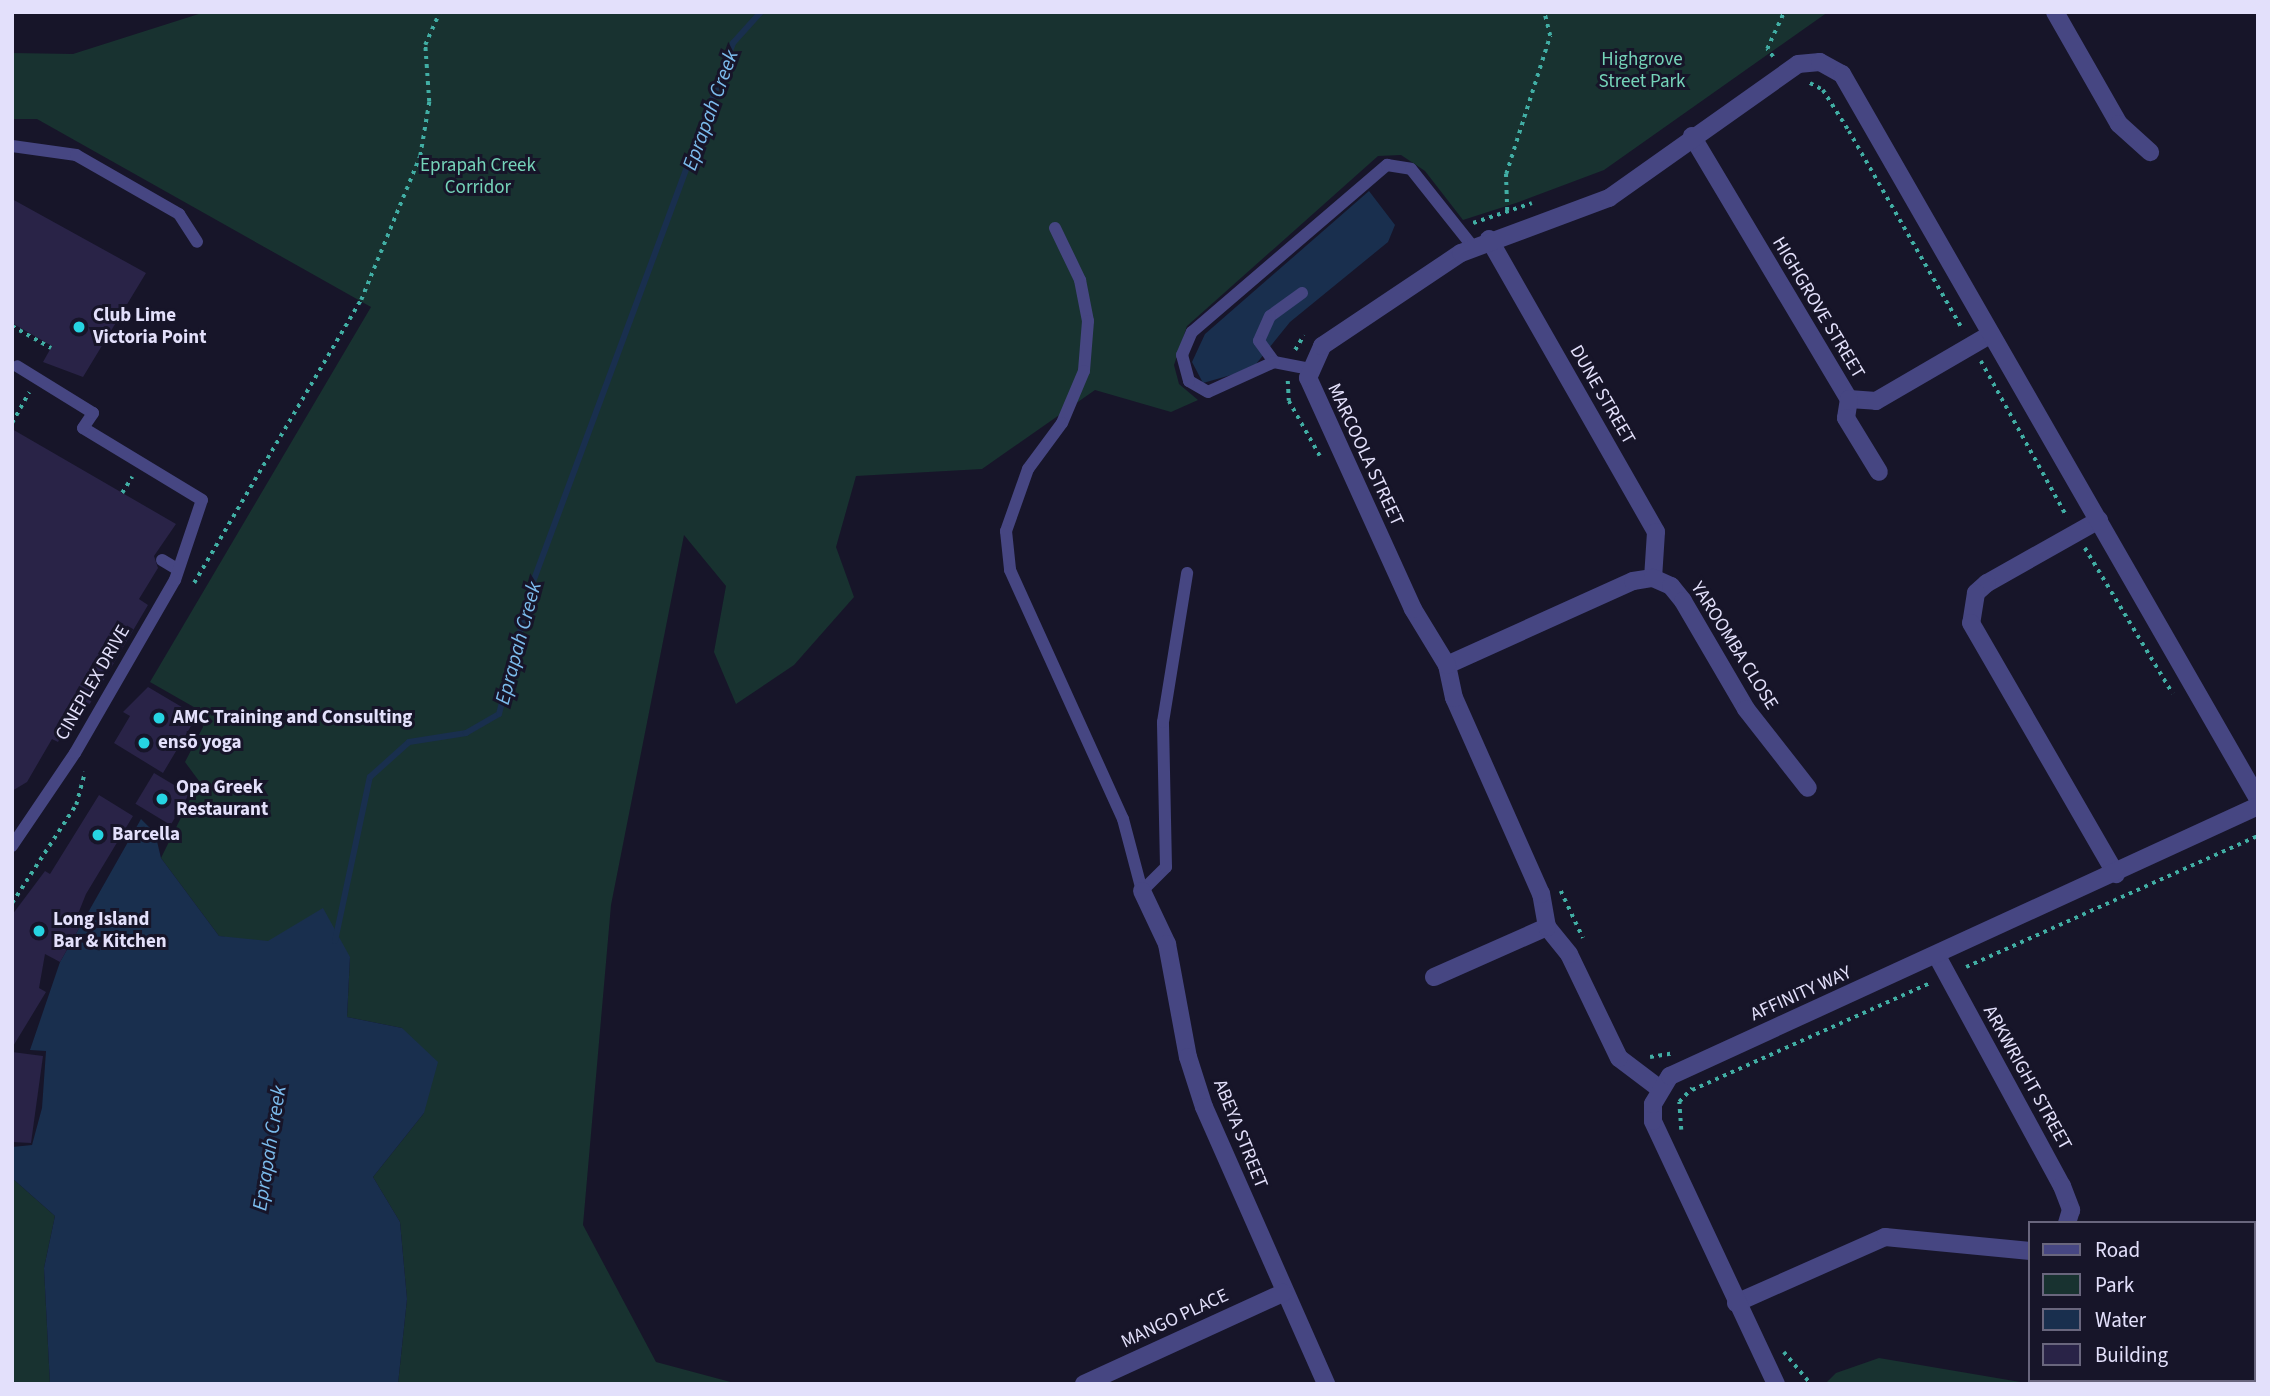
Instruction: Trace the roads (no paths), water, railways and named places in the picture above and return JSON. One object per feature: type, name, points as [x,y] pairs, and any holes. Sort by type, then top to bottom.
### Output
[{"type":"street","points":[[2056,12],[2119,124],[2150,152]]},
{"type":"street","name":"MARCOOLA STREET","points":[[1660,1089],[1619,1058],[1569,954],[1547,927],[1541,894],[1454,698],[1447,665],[1429,642],[1310,392],[1311,369],[1322,346],[1473,247],[1489,239],[1609,198],[1692,136],[1784,73],[1820,62],[1842,74],[1991,334]]},
{"type":"street","name":"HIGHGROVE STREET","points":[[1692,136],[1849,399],[1876,401],[1991,334]]},
{"type":"street","name":"DUNE STREET","points":[[1489,239],[1656,532],[1654,578]]},
{"type":"street","points":[[1991,334],[2258,799]]},
{"type":"street","points":[[1849,399],[1846,418],[1879,472]]},
{"type":"street","points":[[2099,520],[1987,583],[1976,593],[1971,623],[2116,874]]},
{"type":"street","points":[[1447,665],[1633,581],[1654,578]]},
{"type":"street","name":"YAROOMBA CLOSE","points":[[1654,578],[1671,586],[1683,601],[1746,709],[1808,788]]},
{"type":"street","name":"AFFINITY WAY","points":[[1660,1089],[1683,1069],[1937,956],[2251,809]]},
{"type":"street","name":"ABEYA STREET","points":[[1142,891],[1167,944],[1188,1057],[1205,1107],[1283,1293],[1326,1384]]},
{"type":"street","points":[[1434,977],[1547,927]]},
{"type":"street","name":"ARKWRIGHT STREET","points":[[1937,956],[2062,1186],[2071,1210],[2068,1221]]},
{"type":"street","points":[[1660,1089],[1653,1121],[1776,1384]]},
{"type":"street","points":[[1736,1303],[1885,1237],[2028,1251]]},
{"type":"street","name":"MANGO PLACE","points":[[1084,1384],[1283,1293]]},
{"type":"lane","points":[[14,143],[75,155],[179,214],[197,242]]},
{"type":"lane","points":[[1274,362],[1208,392],[1189,381],[1182,355],[1192,332],[1375,172],[1387,165],[1411,169],[1473,247]]},
{"type":"lane","points":[[1055,228],[1080,280],[1088,321],[1084,371],[1062,423],[1028,469],[1006,531],[1010,570],[1123,819],[1142,891]]},
{"type":"lane","points":[[1302,293],[1261,329],[1261,349],[1274,362],[1311,369]]},
{"type":"lane","name":"CINEPLEX DRIVE","points":[[12,846],[75,753],[177,569],[202,500],[83,428],[93,413],[17,366]]},
{"type":"lane","points":[[162,560],[177,569]]},
{"type":"lane","points":[[1142,891],[1166,867],[1163,722],[1187,573]]},
{"type":"water","points":[[1369,191],[1395,225],[1388,242],[1290,322],[1252,369],[1203,383],[1192,362],[1205,334]]},
{"type":"water","points":[[141,819],[155,833],[161,858],[219,936],[268,941],[323,908],[350,957],[347,1017],[402,1028],[438,1062],[424,1113],[373,1177],[400,1222],[407,1299],[398,1384],[50,1384],[44,1268],[55,1216],[12,1178],[12,1147],[32,1145],[42,1108],[46,1051],[30,1050],[60,962]]},
{"type":"waterway","name":"Eprapah Creek","points":[[335,941],[370,777],[409,742],[466,733],[499,714],[533,582],[733,43],[761,12]]},
{"type":"place","name":"Club Lime Victoria Point","points":[[79,327]]},
{"type":"place","name":"AMC Training and Consulting","points":[[159,718]]},
{"type":"place","name":"ensō yoga","points":[[144,743]]},
{"type":"place","name":"Opa Greek Restaurant","points":[[162,799]]},
{"type":"place","name":"Barcella","points":[[98,835]]},
{"type":"place","name":"Long Island Bar & Kitchen","points":[[39,931]]},
{"type":"park label","name":"Highgrove Street Park","points":[[1642,71]]},
{"type":"park label","name":"Eprapah Creek Corridor","points":[[478,177]]}]
